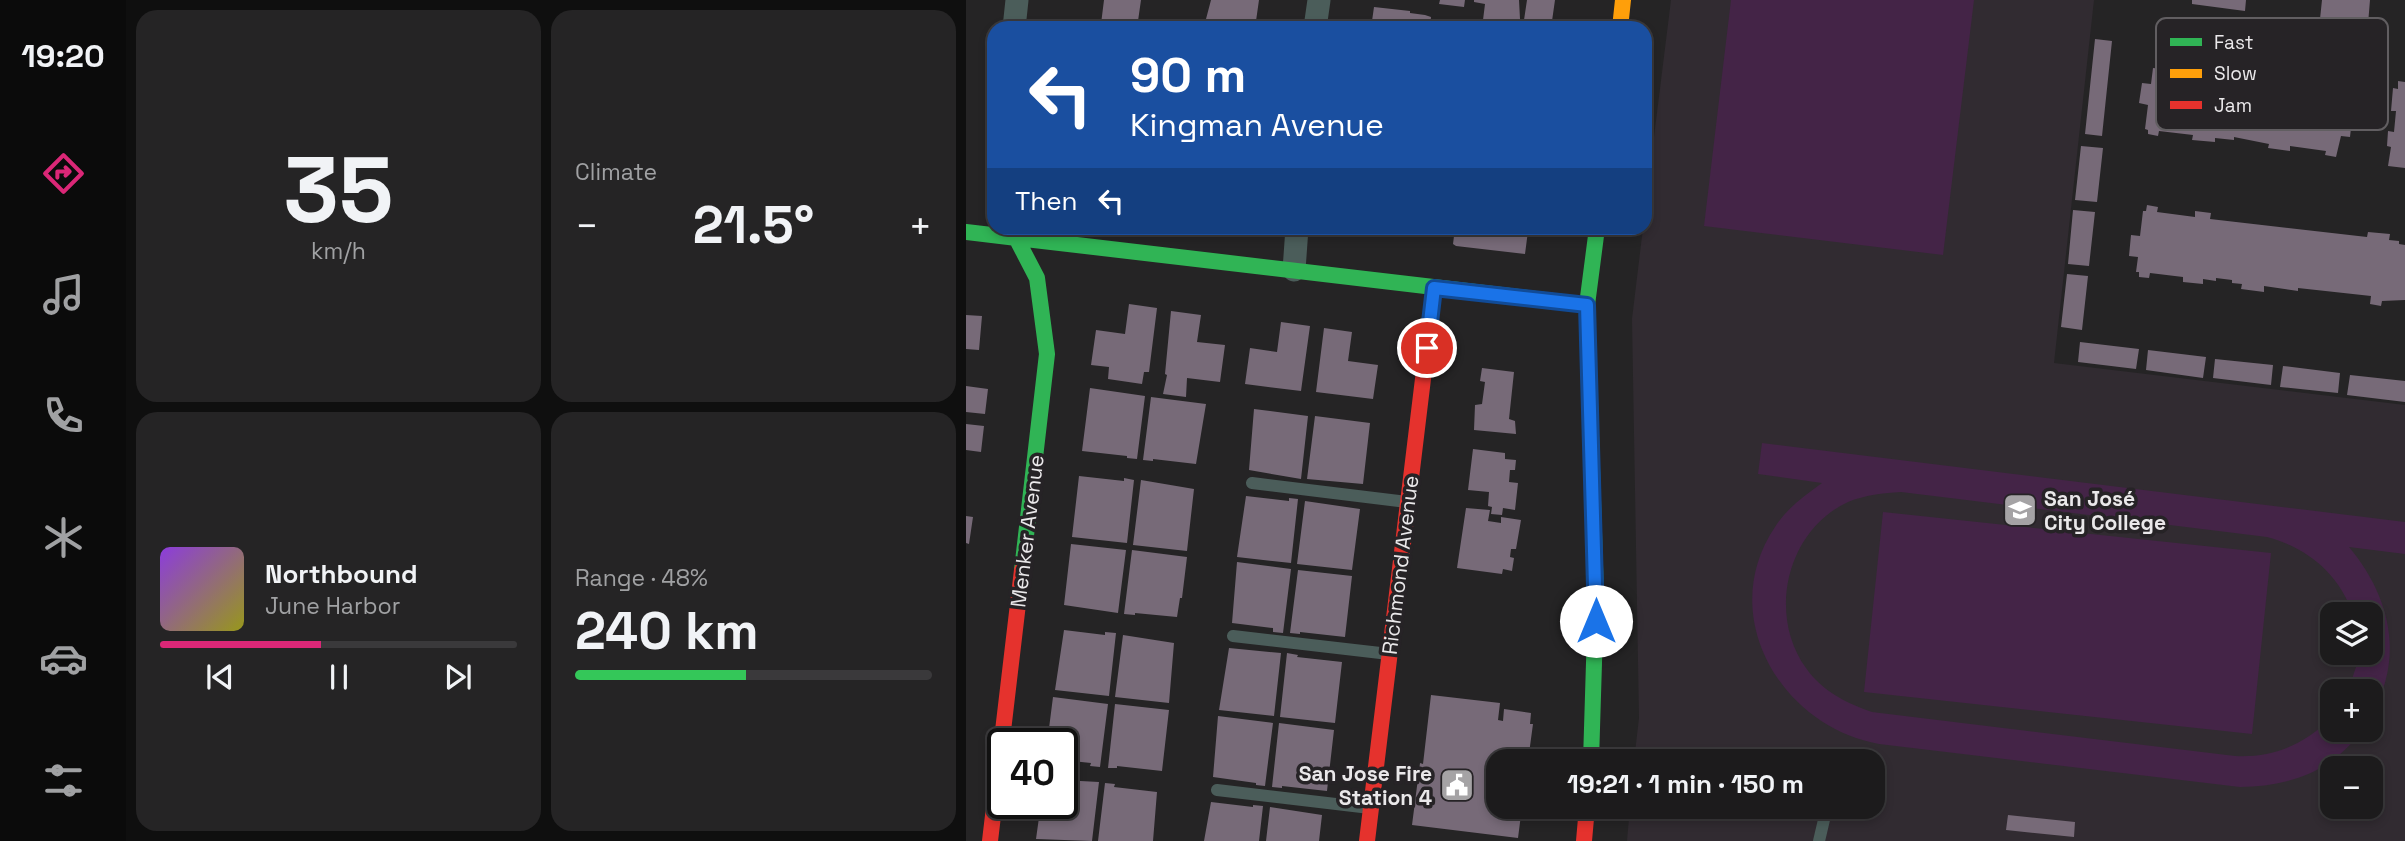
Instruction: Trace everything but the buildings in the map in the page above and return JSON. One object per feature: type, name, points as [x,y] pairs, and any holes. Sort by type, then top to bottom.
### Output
[{"type":"street","points":[[1015,21],[1017,0]]},
{"type":"street","points":[[1316,21],[1319,0]]},
{"type":"street","points":[[1621,21],[1623,0]]},
{"type":"street","points":[[966,232],[987,232]]},
{"type":"street","name":"Menker Avenue","points":[[990,841],[1047,355],[1037,278],[1015,235]]},
{"type":"street","points":[[1029,235],[1434,288],[1587,305]]},
{"type":"street","points":[[1294,270],[1296,235]]},
{"type":"street","points":[[1592,749],[1596,597],[1587,305],[1596,235]]},
{"type":"street","name":"Richmond Avenue","points":[[1367,841],[1434,288]]},
{"type":"street","points":[[1584,841],[1586,819]]},
{"type":"lane","points":[[1252,483],[1406,502]]},
{"type":"lane","points":[[1233,636],[1389,654]]},
{"type":"lane","points":[[1217,790],[1371,808]]},
{"type":"lane","points":[[1819,841],[1824,819]]},
{"type":"shaded area","name":"San José City College","points":[[1671,0],[2094,0],[2054,363],[2405,405],[2405,841],[1627,841],[1629,819],[1885,819],[1885,749],[1635,749],[1639,718],[1632,319],[1642,235],[1652,235],[1652,153]]},
{"type":"shaded area","points":[[1731,0],[1974,0],[1943,255],[1704,226]]},
{"type":"shaded area","points":[[1762,443],[2405,522],[2405,554],[2349,547],[2375,586],[2381,602],[2348,602],[2330,575],[2309,556],[2267,537],[1901,492],[1848,502],[1827,515],[1810,532],[1790,575],[1786,599],[1794,647],[1806,668],[1827,690],[1844,700],[1872,712],[2235,756],[2276,752],[2320,728],[2320,742],[2352,742],[2337,756],[2320,756],[2320,768],[2308,774],[2276,784],[2240,787],[1879,744],[1844,733],[1813,715],[1788,691],[1768,663],[1756,630],[1752,596],[1758,561],[1780,520],[1796,503],[1822,483],[1758,474]]},
{"type":"shaded area","points":[[1883,512],[2271,553],[2252,734],[1864,692]]},
{"type":"shaded area","points":[[2383,606],[2390,649],[2383,687],[2383,679],[2352,679],[2356,667],[2383,665]]},
{"type":"traffic: fast","points":[[966,232],[987,234]]},
{"type":"traffic: fast","points":[[992,235],[1587,305]]},
{"type":"traffic: fast","points":[[1015,235],[1037,278],[1047,354],[1022,570]]},
{"type":"traffic: fast","points":[[1591,749],[1596,597],[1587,305],[1596,235]]},
{"type":"traffic: slow","points":[[1621,21],[1623,0]]},
{"type":"traffic: jam","points":[[1367,841],[1434,288]]},
{"type":"traffic: jam","points":[[990,841],[1022,570]]},
{"type":"traffic: jam","points":[[1584,841],[1586,819]]},
{"type":"place","name":"San José City College","points":[[2020,510]]},
{"type":"place","name":"San Jose Fire Station 4","points":[[1457,785]]},
{"type":"route","points":[[1427,348],[1434,288],[1587,305],[1596,621]]}]
